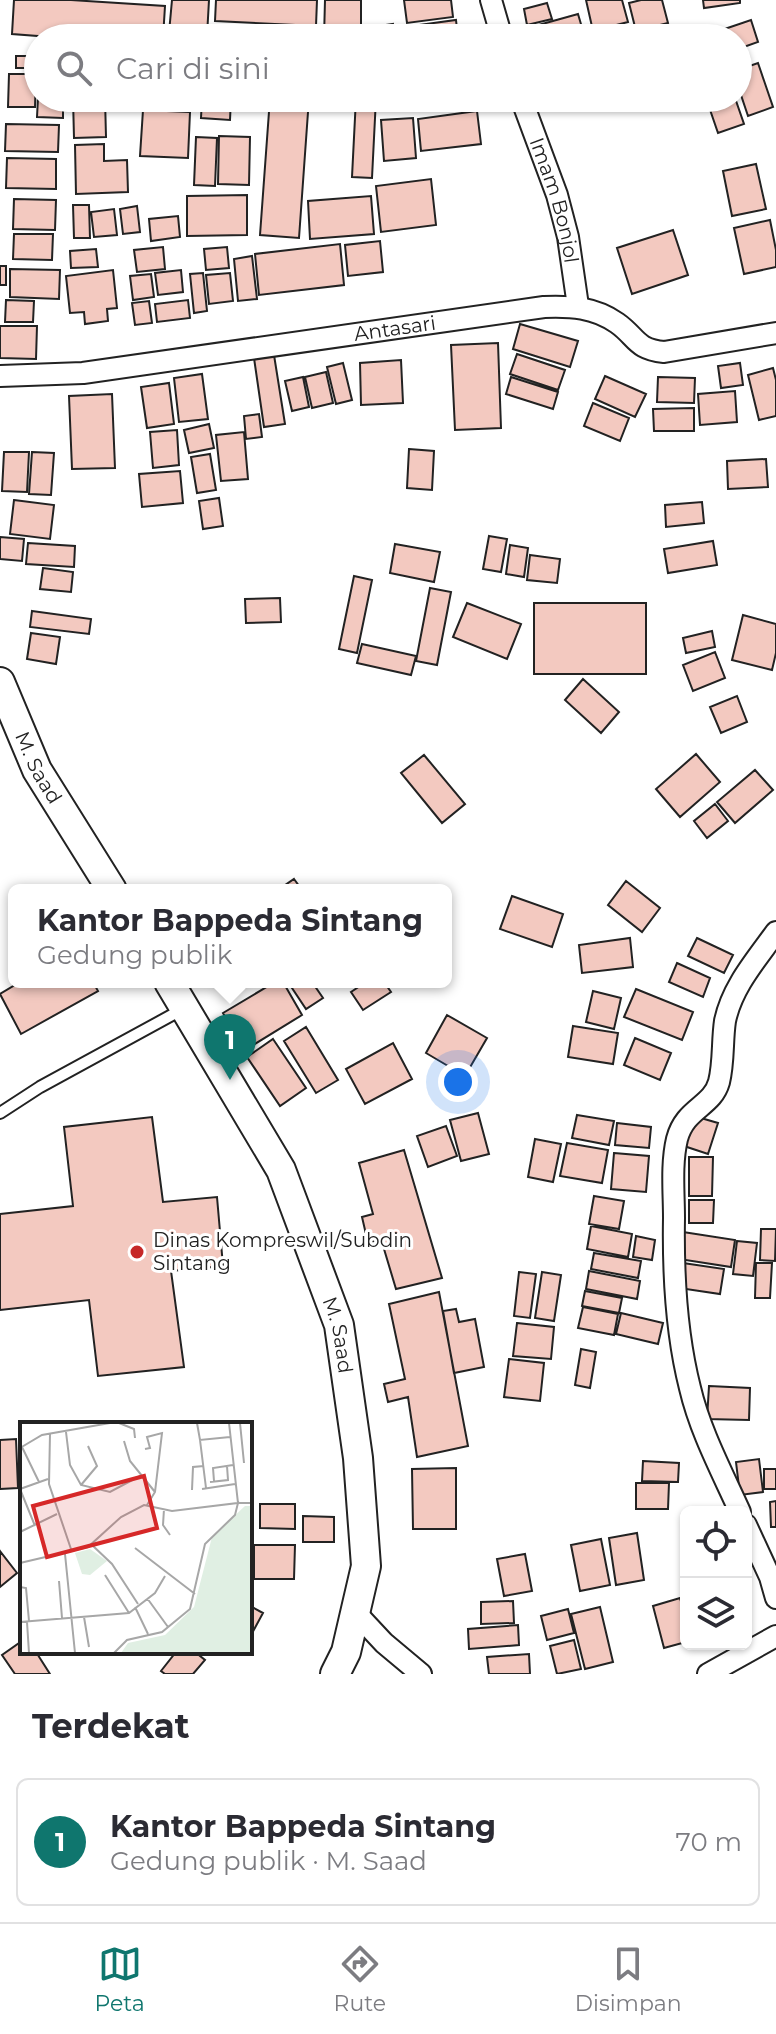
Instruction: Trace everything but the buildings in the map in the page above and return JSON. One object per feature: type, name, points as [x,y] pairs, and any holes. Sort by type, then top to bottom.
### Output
[{"type":"street","points":[[491,0],[498,24]]},
{"type":"street","name":"Imam Bonjol","points":[[526,112],[557,195],[568,237],[578,306]]},
{"type":"street","name":"Antasari","points":[[0,376],[83,373],[544,307],[578,306],[601,314],[620,325],[634,341],[657,351],[675,351],[776,333]]},
{"type":"street","name":"M. Saad","points":[[0,682],[37,770],[108,884]]},
{"type":"street","points":[[737,1506],[710,1447],[690,1389],[678,1322],[673,1231],[674,1168],[676,1142],[682,1124],[692,1111],[709,1100],[718,1084],[725,1021],[730,1004],[739,984],[776,932]]},
{"type":"street","name":"M. Saad","points":[[173,988],[281,1170],[339,1325],[358,1458],[366,1566],[346,1652],[335,1674]]},
{"type":"street","points":[[752,1538],[776,1598]]},
{"type":"street","points":[[356,1613],[384,1643],[421,1674]]},
{"type":"street","points":[[708,1674],[776,1636]]},
{"type":"lane","points":[[0,1113],[40,1087],[185,1008]]},
{"type":"place","name":"Kantor Bappeda Sintang","points":[[230,1080]]},
{"type":"place","name":"Dinas Kompreswil/Subdin Sintang","points":[[137,1252]]}]
